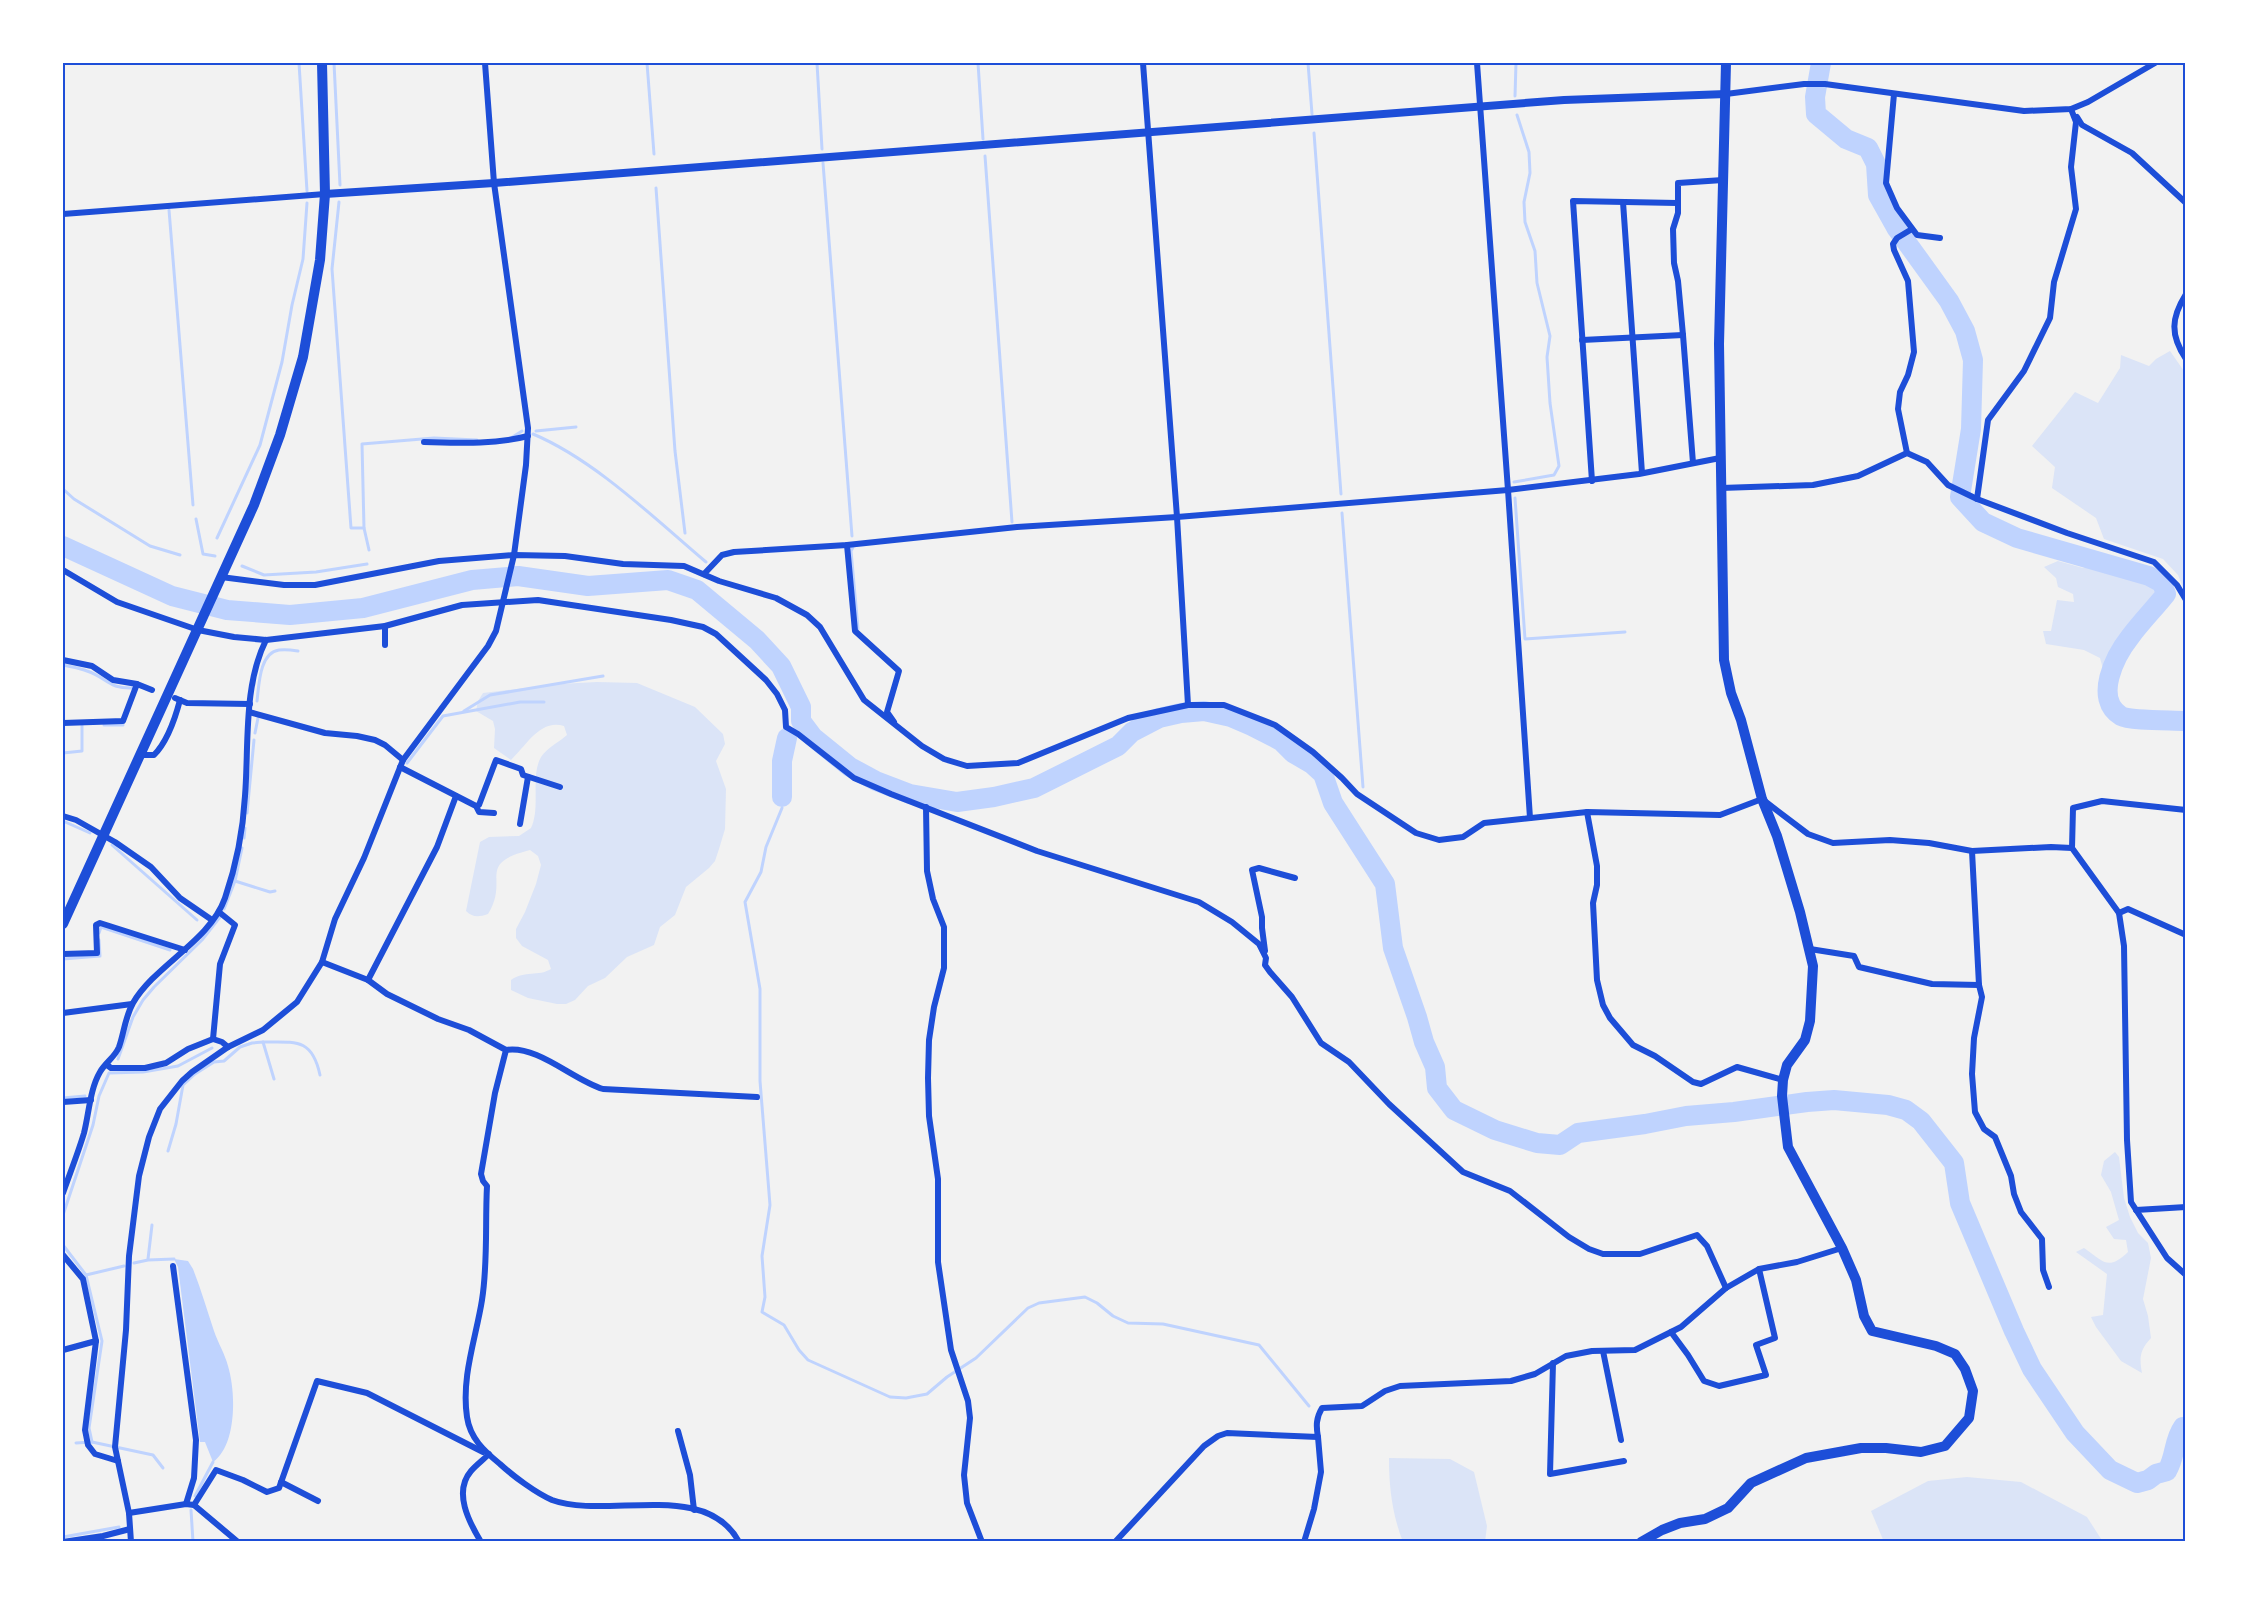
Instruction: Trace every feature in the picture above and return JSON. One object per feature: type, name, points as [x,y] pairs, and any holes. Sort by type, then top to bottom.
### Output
[{"type":"main road","points":[[63,924],[198,630],[257,495],[280,435],[303,357],[320,260],[325,194],[322,63]]},
{"type":"main road","points":[[1641,1542],[1662,1530],[1680,1523],[1705,1519],[1728,1508],[1751,1483],[1806,1458],[1861,1448],[1921,1452],[1945,1446],[1969,1418],[1973,1391],[1965,1369],[1955,1354],[1936,1346],[1872,1331],[1864,1316],[1856,1280],[1842,1248],[1788,1147],[1782,1096],[1783,1080],[1787,1065],[1805,1040],[1810,1021],[1813,966],[1777,836],[1762,799],[1741,720],[1731,693],[1724,660],[1719,344],[1726,63]]},
{"type":"street","points":[[131,1542],[129,1513],[115,1447],[126,1330],[129,1256],[139,1176],[149,1137],[160,1109],[192,1072],[228,1047],[263,1030],[297,1002],[321,962],[335,919],[364,858],[403,760],[488,646],[496,632],[505,599],[526,465],[528,428],[494,183],[485,63]]},
{"type":"street","points":[[1143,63],[1177,517],[1188,705]]},
{"type":"street","points":[[1477,63],[1530,818]]},
{"type":"street","points":[[63,214],[1564,100],[1726,94],[1804,84],[1825,84],[2024,111],[2071,109],[2088,102],[2155,63]]},
{"type":"street","points":[[1894,94],[1886,183],[1910,230],[1917,235],[1940,238]]},
{"type":"street","points":[[2071,109],[2082,125],[2132,153],[2186,203]]},
{"type":"street","points":[[1975,498],[1988,420],[2024,371],[2050,318],[2054,282],[2076,209],[2071,167],[2076,122],[2071,109]]},
{"type":"street","points":[[1693,463],[1678,281],[1674,263],[1673,229],[1678,213],[1678,183],[1723,180]]},
{"type":"street","points":[[1592,481],[1573,201],[1677,203]]},
{"type":"street","points":[[1623,202],[1642,473]]},
{"type":"street","points":[[1907,453],[1898,409],[1900,392],[1908,375],[1914,352],[1908,281],[1893,244],[1897,238],[1910,230]]},
{"type":"street","points":[[2186,294],[2175,315],[2173,333],[2186,359]]},
{"type":"street","points":[[1582,340],[1683,335]]},
{"type":"street","points":[[424,442],[477,444],[511,441],[528,436]]},
{"type":"street","points":[[1721,488],[1813,485],[1858,476],[1907,453],[1927,462],[1948,485],[1975,498],[2067,533],[2154,562],[2177,585],[2186,600]]},
{"type":"street","points":[[704,574],[722,555],[734,552],[847,545],[1017,527],[1177,517],[1508,490],[1592,481],[1720,458]]},
{"type":"street","points":[[847,545],[855,631],[899,671],[888,712],[898,728]]},
{"type":"street","points":[[221,577],[284,585],[315,585],[439,561],[565,556],[623,564],[684,566],[740,589],[776,598],[807,615],[820,627],[864,700],[922,746],[944,759],[967,766],[1018,763],[1128,718],[1188,705],[1224,705],[1275,725],[1313,752],[1357,794],[1416,833],[1439,840],[1463,837],[1484,823],[1587,812],[1720,815],[1762,799],[1808,834],[1833,843],[1890,840],[1929,843],[1972,851],[2072,848]]},
{"type":"street","points":[[63,570],[117,602],[198,630],[234,638],[266,640],[385,626],[462,605],[505,599],[538,600],[703,627],[716,634],[766,680],[777,694],[785,710],[786,727],[854,778],[1038,851],[1199,902],[1232,922],[1259,944],[1266,958]]},
{"type":"street","points":[[385,626],[385,645]]},
{"type":"street","points":[[63,1193],[84,1134],[91,1100],[101,1070],[118,1048],[132,1004],[148,983],[185,950],[219,912],[231,880],[238,851],[245,798],[250,704],[260,652],[266,640]]},
{"type":"street","points":[[63,660],[92,666],[113,680],[137,684],[152,690]]},
{"type":"street","points":[[63,723],[123,721],[137,684]]},
{"type":"street","points":[[141,755],[154,755],[160,748],[175,717],[177,699],[187,703],[250,704]]},
{"type":"street","points":[[249,712],[325,733],[375,740],[403,760]]},
{"type":"street","points":[[476,806],[496,760],[520,769],[523,775],[560,787]]},
{"type":"street","points":[[400,767],[476,806],[479,812],[494,813]]},
{"type":"street","points":[[520,824],[528,777]]},
{"type":"street","points":[[368,980],[437,847],[456,796]]},
{"type":"street","points":[[2186,810],[2103,801],[2073,808],[2072,848],[2119,913],[2124,946],[2131,1202],[2167,1258],[2186,1275]]},
{"type":"street","points":[[926,807],[927,871],[933,899],[944,927],[944,968],[934,1007],[929,1040],[929,1116],[938,1179],[938,1262],[948,1333],[956,1367],[968,1401],[970,1418],[964,1475],[968,1503],[982,1542]]},
{"type":"street","points":[[1587,812],[1597,866],[1597,885],[1593,903],[1597,980],[1603,1005],[1610,1018],[1633,1046],[1655,1056],[1693,1082],[1701,1083],[1737,1067],[1783,1080]]},
{"type":"street","points":[[63,816],[104,834],[151,867],[180,898],[212,920]]},
{"type":"street","points":[[1972,851],[1978,985],[1982,997],[1974,1038],[1972,1074],[1975,1112],[1983,1129],[1995,1137],[2011,1176],[2014,1194],[2021,1212],[2042,1239],[2043,1270],[2049,1287]]},
{"type":"street","points":[[1295,878],[1259,868],[1252,870],[1262,917],[1265,965],[1292,997],[1321,1043],[1349,1062],[1389,1104],[1463,1172],[1510,1191],[1569,1237],[1589,1249],[1604,1254],[1640,1254],[1697,1235],[1707,1246],[1726,1288]]},
{"type":"street","points":[[2119,913],[2128,909],[2186,935]]},
{"type":"street","points":[[213,1039],[220,964],[235,925],[231,919],[219,912]]},
{"type":"street","points":[[63,954],[97,952],[96,925],[100,923],[185,950]]},
{"type":"street","points":[[1810,949],[1854,956],[1859,967],[1932,984],[1978,985]]},
{"type":"street","points":[[321,962],[368,980],[387,994],[470,1030],[506,1050],[513,1049],[530,1053],[561,1067],[587,1084],[603,1089],[758,1097]]},
{"type":"street","points":[[63,1013],[132,1004]]},
{"type":"street","points":[[107,1065],[111,1068],[146,1068],[166,1063],[188,1049],[213,1039],[228,1047]]},
{"type":"street","points":[[506,1050],[495,1093],[481,1174],[487,1186],[482,1298],[466,1385],[467,1416],[475,1440],[512,1474],[552,1500],[591,1507],[636,1504],[694,1510],[713,1515],[727,1525],[739,1542]]},
{"type":"street","points":[[63,1102],[91,1100]]},
{"type":"street","points":[[2136,1210],[2186,1207]]},
{"type":"street","points":[[1304,1542],[1314,1509],[1320,1472],[1316,1424],[1322,1408],[1362,1406],[1385,1391],[1400,1386],[1511,1381],[1535,1374],[1566,1356],[1635,1350],[1671,1332],[1726,1288],[1760,1269],[1797,1262],[1842,1248]]},
{"type":"street","points":[[63,1255],[83,1279],[96,1341],[85,1430],[88,1445],[95,1454],[118,1461]]},
{"type":"street","points":[[173,1266],[196,1440],[194,1478],[186,1504]]},
{"type":"street","points":[[1671,1332],[1704,1381],[1719,1386],[1766,1375],[1756,1345],[1775,1338],[1760,1269]]},
{"type":"street","points":[[63,1350],[96,1341]]},
{"type":"street","points":[[1603,1351],[1621,1440]]},
{"type":"street","points":[[1553,1363],[1550,1474],[1623,1461]]},
{"type":"street","points":[[194,1505],[216,1470],[267,1492],[279,1488],[317,1381],[367,1393],[489,1454]]},
{"type":"street","points":[[678,1431],[690,1474],[694,1510]]},
{"type":"street","points":[[1115,1542],[1204,1446],[1218,1436],[1227,1433],[1318,1437]]},
{"type":"street","points":[[481,1542],[467,1517],[463,1497],[465,1482],[470,1472],[489,1454]]},
{"type":"street","points":[[281,1482],[318,1501]]},
{"type":"street","points":[[129,1513],[186,1504],[194,1505],[238,1542]]},
{"type":"street","points":[[63,1542],[103,1536],[130,1528]]},
{"type":"shaded area","points":[[2170,351],[2186,374],[2186,595],[2178,575],[2163,559],[2104,539],[2096,518],[2052,488],[2055,467],[2032,446],[2075,392],[2098,403],[2120,368],[2121,355],[2149,366]]},
{"type":"shaded area","points":[[2058,561],[2083,568],[2095,564],[2160,584],[2161,594],[2113,655],[2104,673],[2100,658],[2084,650],[2046,644],[2043,631],[2051,631],[2057,600],[2074,602],[2073,594],[2058,587],[2056,578],[2044,567]]},
{"type":"shaded area","points":[[597,682],[637,683],[695,707],[723,734],[725,744],[716,761],[726,789],[725,829],[715,861],[686,887],[675,915],[660,927],[654,945],[627,957],[605,978],[588,986],[575,1000],[566,1004],[557,1004],[528,998],[511,990],[511,980],[516,977],[551,969],[548,960],[522,946],[516,938],[516,929],[536,884],[541,865],[538,856],[530,850],[503,861],[498,867],[494,902],[488,914],[476,916],[466,911],[480,842],[489,837],[519,836],[531,828],[535,811],[536,773],[541,757],[567,735],[564,726],[548,726],[534,735],[511,760],[494,748],[493,721],[476,711],[483,693]]},
{"type":"shaded area","points":[[2115,1152],[2119,1157],[2124,1198],[2130,1217],[2138,1233],[2148,1243],[2151,1258],[2143,1299],[2151,1338],[2141,1354],[2142,1373],[2121,1361],[2096,1327],[2091,1317],[2103,1315],[2107,1274],[2076,1252],[2084,1248],[2101,1260],[2111,1263],[2128,1252],[2126,1240],[2114,1239],[2106,1227],[2119,1220],[2111,1192],[2101,1175],[2104,1161]]},
{"type":"shaded area","points":[[1389,1458],[1450,1459],[1474,1472],[1487,1526],[1485,1542],[1403,1542],[1392,1500]]},
{"type":"shaded area","points":[[1967,1477],[2021,1482],[2087,1517],[2103,1542],[1884,1542],[1871,1511],[1928,1481]]},
{"type":"water","points":[[174,1259],[188,1261],[193,1269],[231,1377],[233,1403],[230,1431],[221,1454],[213,1462],[205,1442],[200,1442],[178,1267]]},
{"type":"waterway","points":[[299,63],[307,191]]},
{"type":"waterway","points":[[334,63],[340,185]]},
{"type":"waterway","points":[[647,63],[654,154]]},
{"type":"waterway","points":[[817,63],[822,149]]},
{"type":"waterway","points":[[978,63],[983,139]]},
{"type":"waterway","points":[[1308,63],[1312,114]]},
{"type":"waterway","points":[[1515,96],[1516,63]]},
{"type":"waterway","points":[[1821,63],[1815,97],[1816,114],[1846,139],[1868,148],[1876,164],[1878,195],[1897,229],[1949,301],[1965,331],[1973,360],[1971,429],[1960,497],[1983,522],[2017,538],[2149,576],[2162,583],[2166,594],[2118,655],[2109,677],[2108,699],[2113,709],[2126,718],[2186,721]]},
{"type":"waterway","points":[[1514,482],[1554,475],[1559,466],[1550,403],[1547,357],[1550,336],[1537,283],[1535,251],[1525,222],[1524,202],[1530,173],[1529,152],[1517,115]]},
{"type":"waterway","points":[[1314,133],[1341,494]]},
{"type":"waterway","points":[[985,156],[1012,522]]},
{"type":"waterway","points":[[823,163],[852,536]]},
{"type":"waterway","points":[[656,188],[675,451],[685,533]]},
{"type":"waterway","points":[[339,202],[332,269],[351,528],[364,528],[369,550]]},
{"type":"waterway","points":[[217,538],[260,445],[282,362],[303,259],[307,203]]},
{"type":"waterway","points":[[169,210],[193,505]]},
{"type":"waterway","points":[[536,431],[576,427]]},
{"type":"waterway","points":[[511,438],[522,431]]},
{"type":"waterway","points":[[533,434],[556,445],[602,475],[706,562]]},
{"type":"waterway","points":[[364,528],[362,444],[434,438],[477,440]]},
{"type":"waterway","points":[[63,489],[74,499],[150,546],[180,555]]},
{"type":"waterway","points":[[1515,498],[1525,639],[1625,632]]},
{"type":"waterway","points":[[1342,513],[1363,787]]},
{"type":"waterway","points":[[196,519],[203,554],[215,556]]},
{"type":"waterway","points":[[63,546],[172,596],[227,610],[290,615],[363,608],[472,580],[518,576],[588,586],[668,580],[697,590],[757,640],[781,666],[801,707],[801,721],[813,737],[850,767],[876,781],[910,794],[957,802],[1034,788],[1118,746],[1132,732],[1159,718],[1204,711],[1231,717],[1281,741],[1293,753],[1312,764],[1323,774],[1333,803],[1385,884],[1393,948],[1424,1042],[1435,1067],[1437,1088],[1454,1110],[1495,1130],[1537,1143],[1560,1145],[1578,1133],[1686,1116],[1807,1102],[1834,1100],[1888,1105],[1906,1110],[1921,1121],[1954,1163],[1960,1203],[2014,1331],[2032,1369],[2075,1433],[2110,1470],[2137,1483],[2167,1471],[2180,1432],[2183,1427],[2186,1427]]},
{"type":"waterway","points":[[853,547],[851,551],[858,629]]},
{"type":"waterway","points":[[242,566],[264,575],[316,572],[367,564]]},
{"type":"waterway","points":[[257,701],[261,671],[267,657],[279,650],[298,651]]},
{"type":"waterway","points":[[63,665],[87,671],[118,687],[133,688]]},
{"type":"waterway","points":[[464,711],[490,695],[603,676]]},
{"type":"waterway","points":[[407,763],[443,716],[520,702],[544,702]]},
{"type":"waterway","points":[[255,733],[258,718]]},
{"type":"waterway","points":[[63,753],[82,751],[82,725]]},
{"type":"waterway","points":[[104,725],[123,725]]},
{"type":"waterway","points":[[782,797],[782,761],[787,738]]},
{"type":"waterway","points":[[247,813],[254,740]]},
{"type":"waterway","points":[[782,808],[766,847],[761,872],[745,902],[760,989],[760,1081],[770,1205],[762,1256],[765,1297],[762,1312],[784,1325],[808,1360],[890,1397],[906,1398],[927,1394],[947,1377],[976,1358],[1028,1308],[1039,1303],[1085,1297],[1128,1323],[1163,1324],[1259,1345],[1309,1406]]},
{"type":"waterway","points":[[63,821],[90,833]]},
{"type":"waterway","points":[[244,838],[245,828]]},
{"type":"waterway","points":[[112,845],[197,920]]},
{"type":"waterway","points":[[224,909],[235,881],[242,848]]},
{"type":"waterway","points":[[235,881],[270,892],[275,891]]},
{"type":"waterway","points":[[118,1059],[133,1017],[143,1000],[202,940],[220,917]]},
{"type":"waterway","points":[[99,933],[101,927],[170,950]]},
{"type":"waterway","points":[[63,959],[100,956],[99,940]]},
{"type":"waterway","points":[[263,1042],[293,1043],[307,1048],[317,1063],[320,1075]]},
{"type":"waterway","points":[[168,1151],[176,1124],[183,1085],[195,1074],[214,1062],[224,1061],[240,1047],[263,1042],[274,1079]]},
{"type":"waterway","points":[[63,1215],[93,1125],[99,1096],[109,1073],[143,1072],[178,1066],[212,1048]]},
{"type":"waterway","points":[[63,1098],[85,1096]]},
{"type":"waterway","points":[[148,1259],[152,1225]]},
{"type":"waterway","points":[[63,1245],[86,1275],[102,1341],[89,1428],[92,1442]]},
{"type":"waterway","points":[[134,1263],[174,1259]]},
{"type":"waterway","points":[[86,1275],[124,1266]]},
{"type":"waterway","points":[[76,1443],[92,1442],[153,1455],[163,1468]]},
{"type":"waterway","points":[[195,1496],[213,1462]]},
{"type":"waterway","points":[[191,1510],[193,1542]]},
{"type":"waterway","points":[[63,1537],[119,1527]]}]
